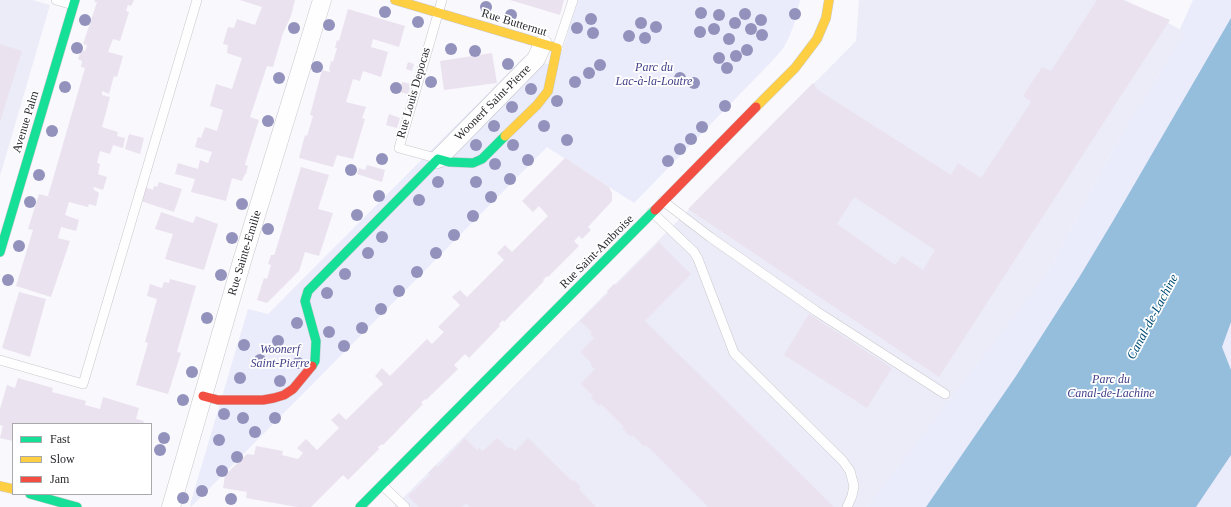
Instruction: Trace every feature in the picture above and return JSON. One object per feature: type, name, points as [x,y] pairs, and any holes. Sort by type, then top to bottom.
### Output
[{"type":"street","name":"Rue Sainte-Emilie","points":[[170,507],[322,0]]},
{"type":"street","name":"Rue Butternut","points":[[395,0],[550,46]]},
{"type":"street","name":"Rue Saint-Ambroise","points":[[360,507],[803,59],[817,40],[822,29],[829,0]]},
{"type":"street","name":"Avenue Palm","points":[[0,252],[74,3]]},
{"type":"street","name":"Woonerf Saint-Pierre","points":[[203,396],[218,400],[263,400],[284,395],[293,389],[310,370],[315,361],[316,341],[305,301],[308,291],[536,59],[540,53],[550,46]]},
{"type":"street","points":[[438,159],[449,162],[473,163],[482,159],[492,151],[544,96],[550,84],[550,46]]},
{"type":"street","points":[[34,495],[77,507]]},
{"type":"lane","points":[[56,0],[74,3]]},
{"type":"lane","points":[[0,360],[83,384],[197,0]]},
{"type":"lane","name":"Rue Louis Depocas","points":[[438,159],[399,148],[442,0]]},
{"type":"lane","points":[[550,46],[573,0]]},
{"type":"lane","points":[[663,201],[710,237],[816,311],[945,394]]},
{"type":"lane","points":[[652,212],[694,252],[734,353],[843,461],[850,471],[854,486],[852,496],[847,507]]},
{"type":"lane","points":[[382,485],[405,507]]},
{"type":"shaded area","points":[[0,0],[32,0],[50,5],[0,176]]},
{"type":"shaded area","points":[[859,0],[1125,0],[1185,32],[1120,137],[1047,273],[867,507],[394,507],[856,41]]},
{"type":"green space","name":"Parc du Lac-à-la-Loutre","points":[[578,0],[800,0],[795,21],[784,47],[634,203],[547,147],[191,507],[190,505],[248,309],[268,314],[524,57],[554,66],[558,64]]},
{"type":"green space","name":"Parc du Canal-de-Lachine","points":[[1193,0],[1231,0],[1231,507],[867,507],[1047,273],[1120,137],[1185,32],[1180,29]]},
{"type":"water","name":"Parc du Canal-de-Lachine","points":[[1231,18],[1231,322],[1222,347],[1231,370],[1231,455],[1196,507],[926,507],[1016,376],[1080,276]]},
{"type":"building","points":[[95,0],[134,0],[131,6],[128,5],[126,11],[129,12],[120,41],[113,39],[108,52],[123,56],[117,77],[114,76],[109,94],[102,91],[102,95],[110,97],[102,127],[118,132],[117,136],[125,138],[123,148],[113,145],[110,154],[100,151],[97,163],[100,164],[98,174],[107,177],[103,190],[94,187],[93,189],[99,193],[96,206],[89,204],[88,207],[69,202],[65,215],[79,220],[76,231],[61,227],[58,238],[70,241],[51,297],[16,286],[33,230],[28,229],[39,194],[54,198],[48,196],[85,68],[81,67],[82,61],[78,59],[81,50],[85,51],[87,45],[83,44],[97,2],[94,2]]},
{"type":"building","points":[[240,0],[295,0],[273,67],[267,66],[250,117],[259,120],[245,165],[248,166],[246,174],[242,181],[232,178],[226,201],[191,192],[195,179],[175,174],[178,163],[198,169],[200,160],[208,163],[212,152],[195,147],[198,137],[201,138],[205,127],[217,131],[223,110],[210,106],[216,84],[232,89],[242,58],[227,53],[228,45],[223,44],[228,27],[234,28],[237,19],[255,25],[262,7]]},
{"type":"building","points":[[510,0],[564,0],[560,15]]},
{"type":"building","points":[[1097,0],[1123,0],[1170,20],[939,377],[688,209],[813,83],[818,90],[951,175],[958,163],[981,178],[1031,102],[1023,96],[1042,67],[1051,71]],"holes":[[[854,197],[935,250],[923,270],[902,256],[895,265],[837,224]]]},
{"type":"building","points":[[348,9],[405,26],[399,47],[373,39],[371,47],[388,52],[381,77],[363,71],[360,81],[353,79],[346,102],[366,107],[362,118],[365,119],[353,159],[337,155],[333,167],[299,158],[305,135],[307,136],[313,116],[310,115],[322,70],[330,72],[329,69],[331,61],[333,62],[337,48],[335,48],[337,40],[339,41]]},
{"type":"building","points":[[0,44],[22,51],[0,122]]},
{"type":"building","points":[[492,53],[497,83],[444,90],[440,61]]},
{"type":"building","points":[[408,62],[414,64],[412,71],[406,69]]},
{"type":"building","points":[[402,82],[411,84],[408,94],[399,92]]},
{"type":"building","points":[[389,114],[400,118],[397,128],[386,125]]},
{"type":"building","points":[[129,134],[144,138],[140,154],[125,149]]},
{"type":"building","points":[[565,158],[609,187],[612,193],[612,201],[588,227],[591,230],[582,239],[579,236],[574,241],[579,246],[548,277],[547,276],[543,280],[544,281],[504,322],[503,320],[499,324],[500,326],[469,358],[465,354],[454,365],[458,369],[421,403],[423,404],[383,445],[382,444],[378,447],[379,449],[348,480],[343,475],[311,507],[297,507],[246,498],[247,492],[223,488],[225,475],[247,454],[254,455],[256,446],[283,451],[282,455],[298,459],[303,453],[297,448],[306,439],[317,450],[339,428],[331,420],[339,413],[346,420],[383,384],[375,376],[382,368],[390,376],[427,339],[432,344],[444,332],[438,327],[460,305],[452,297],[460,290],[467,297],[504,260],[497,253],[505,245],[512,252],[548,216],[539,206],[533,212],[522,201]]},
{"type":"building","points":[[367,165],[385,170],[382,182],[357,174],[359,168],[365,170]]},
{"type":"building","points":[[301,167],[329,175],[318,209],[333,213],[319,256],[305,252],[299,271],[267,303],[257,300],[264,278],[267,279],[271,265],[268,264],[271,255],[274,255],[275,253]]},
{"type":"building","points":[[159,182],[182,189],[174,212],[141,201],[145,187],[153,190],[154,186],[157,187]]},
{"type":"building","points":[[161,212],[193,223],[196,216],[218,224],[204,270],[165,259],[173,234],[155,229]]},
{"type":"building","points":[[659,242],[691,274],[645,321],[834,507],[708,507],[646,445],[644,447],[633,435],[631,437],[622,428],[624,427],[601,404],[599,406],[591,398],[593,396],[581,384],[595,369],[581,352],[594,338],[590,334],[592,332],[580,321],[608,293],[607,291],[614,284],[616,285]]},
{"type":"building","points":[[170,279],[196,286],[177,352],[181,353],[168,394],[136,385],[148,343],[145,342],[157,299],[147,296],[150,284],[162,288],[164,282],[169,283]]},
{"type":"building","points":[[19,292],[46,299],[30,357],[2,348]]},
{"type":"building","points":[[809,314],[892,368],[867,408],[784,355]]},
{"type":"building","points":[[18,378],[53,388],[52,392],[86,401],[85,405],[100,409],[103,397],[139,408],[136,419],[144,421],[143,423],[12,423],[12,441],[0,438],[3,426],[0,425],[0,409],[7,385],[15,388]]},
{"type":"building","points":[[465,438],[477,450],[479,448],[483,451],[497,438],[509,449],[511,447],[515,451],[528,438],[572,481],[574,480],[581,487],[579,489],[596,507],[470,507],[466,503],[462,507],[419,507],[408,496],[430,475],[428,473],[436,465],[438,467]]},
{"type":"traffic: fast","points":[[0,252],[75,0]]},
{"type":"traffic: fast","points":[[312,366],[315,361],[316,341],[305,301],[308,291],[438,159],[449,162],[473,163],[482,159],[505,136]]},
{"type":"traffic: fast","points":[[360,507],[655,210]]},
{"type":"traffic: fast","points":[[34,495],[77,507]]},
{"type":"traffic: slow","points":[[395,0],[557,48],[548,91],[537,105],[505,136]]},
{"type":"traffic: slow","points":[[756,107],[795,68],[817,39],[826,18],[829,0]]},
{"type":"traffic: slow","points":[[0,486],[12,489]]},
{"type":"traffic: jam","points":[[655,210],[756,107]]},
{"type":"traffic: jam","points":[[203,396],[218,400],[263,400],[274,398],[284,395],[293,389],[312,366]]},
{"type":"water label","name":"Canal-de-Lachine","points":[[1153,317]]}]
